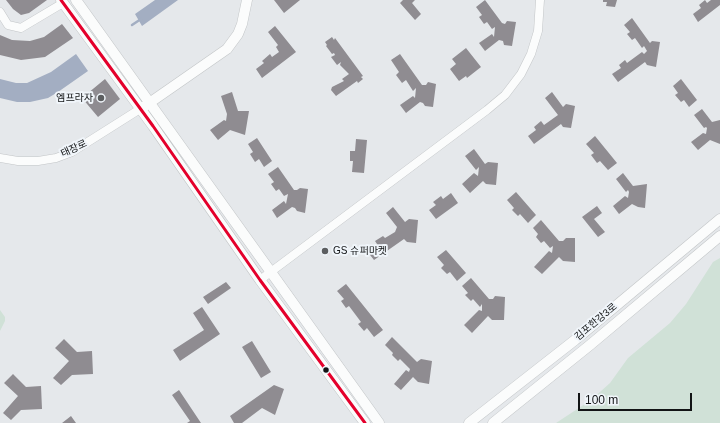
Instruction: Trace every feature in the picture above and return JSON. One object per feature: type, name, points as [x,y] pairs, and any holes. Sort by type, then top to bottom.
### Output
[{"type":"street","points":[[76,0],[379,423]]},
{"type":"street","points":[[140,109],[227,49],[238,34],[247,0]]},
{"type":"street","points":[[260,280],[505,95],[521,74],[531,54],[538,31],[540,0]]},
{"type":"street","points":[[0,12],[8,25],[21,28],[62,1],[260,280],[364,423]]},
{"type":"street","name":"태장로","points":[[0,158],[18,161],[38,161],[56,158],[72,152],[140,109]]},
{"type":"street","name":"김포한강3로","points":[[469,423],[575,340],[720,218]]},
{"type":"street","name":"김포한강3로","points":[[493,423],[590,345],[720,236]]},
{"type":"green space","points":[[720,258],[720,423],[556,423],[591,400],[610,383],[628,358],[670,323],[686,304],[713,262]]},
{"type":"green space","points":[[0,310],[5,317],[5,321],[0,331]]},
{"type":"water","points":[[155,0],[178,0],[142,26],[135,14]]},
{"type":"water","points":[[76,54],[88,71],[48,98],[30,102],[17,102],[0,98],[0,79],[16,83],[27,83],[51,72]]},
{"type":"building","points":[[6,0],[47,0],[29,13],[21,15],[13,9]]},
{"type":"building","points":[[274,0],[300,0],[284,13]]},
{"type":"building","points":[[403,0],[415,0],[412,3],[421,14],[415,20],[400,3]]},
{"type":"building","points":[[485,0],[502,23],[505,24],[507,21],[516,22],[512,46],[504,45],[503,41],[499,40],[485,51],[479,43],[492,34],[494,37],[495,27],[492,29],[487,22],[484,24],[479,17],[482,15],[476,7]]},
{"type":"building","points":[[603,0],[617,0],[615,7],[606,6],[607,2],[603,2]]},
{"type":"building","points":[[705,0],[707,3],[711,0],[720,0],[720,5],[698,22],[693,14],[701,8],[699,5]]},
{"type":"building","points":[[632,18],[650,43],[652,41],[660,42],[656,67],[647,65],[645,62],[618,82],[612,74],[621,68],[619,65],[625,60],[627,63],[642,52],[644,54],[647,51],[644,46],[642,48],[635,38],[632,40],[627,34],[630,32],[624,25]]},
{"type":"building","points":[[62,24],[73,38],[45,57],[21,60],[0,55],[0,35],[12,40],[30,41],[44,37]]},
{"type":"building","points":[[275,26],[296,52],[262,78],[256,69],[264,63],[262,61],[270,54],[272,57],[279,52],[276,47],[278,45],[268,32]]},
{"type":"building","points":[[332,37],[334,40],[335,38],[363,76],[361,77],[363,79],[358,83],[357,81],[336,96],[331,90],[332,87],[344,81],[342,79],[349,74],[340,65],[341,62],[337,65],[331,57],[335,55],[334,53],[332,54],[325,42]]},
{"type":"building","points":[[466,48],[481,67],[467,78],[466,76],[459,81],[450,69],[456,64],[452,59]]},
{"type":"building","points":[[400,54],[422,85],[426,85],[428,82],[436,84],[433,107],[425,106],[420,102],[406,113],[400,105],[413,96],[415,98],[416,88],[413,91],[406,80],[402,83],[396,75],[399,72],[391,60]]},
{"type":"building","name":"엠프라자","points":[[105,79],[120,99],[98,117],[82,98]]},
{"type":"building","points":[[681,79],[697,100],[689,107],[684,100],[681,102],[675,95],[678,93],[673,86]]},
{"type":"building","points":[[232,92],[238,111],[249,111],[245,135],[230,130],[218,140],[210,130],[224,120],[226,121],[227,114],[221,96]]},
{"type":"building","points":[[552,92],[563,107],[566,104],[575,106],[571,128],[563,127],[561,124],[534,144],[528,136],[536,130],[534,127],[541,121],[544,125],[558,115],[545,98]]},
{"type":"building","points":[[702,109],[712,122],[720,120],[720,144],[710,140],[698,150],[691,142],[703,133],[706,134],[707,128],[704,128],[694,115]]},
{"type":"building","points":[[595,136],[617,163],[608,170],[600,161],[597,163],[591,155],[594,153],[586,144]]},
{"type":"building","points":[[257,138],[272,161],[264,167],[259,159],[255,162],[250,154],[253,152],[248,144]]},
{"type":"building","points":[[356,139],[367,140],[364,173],[352,172],[353,161],[350,161],[350,151],[355,151]]},
{"type":"building","points":[[474,149],[485,164],[488,162],[498,163],[496,185],[486,184],[483,181],[470,193],[462,184],[474,173],[478,176],[479,167],[476,170],[465,156]]},
{"type":"building","points":[[278,167],[294,190],[300,188],[308,189],[305,213],[297,211],[292,207],[277,218],[272,210],[284,201],[286,204],[288,194],[284,196],[279,189],[276,191],[271,184],[274,182],[268,174]]},
{"type":"building","points":[[623,173],[633,186],[647,184],[645,208],[632,204],[619,214],[613,206],[625,196],[628,198],[628,190],[626,192],[616,179]]},
{"type":"building","points":[[516,192],[536,215],[528,223],[520,214],[518,216],[512,210],[514,208],[507,200]]},
{"type":"building","points":[[451,193],[458,203],[436,219],[429,210],[436,205],[433,202],[441,196],[443,199]]},
{"type":"building","points":[[597,206],[602,213],[594,219],[605,232],[598,237],[582,217]]},
{"type":"building","points":[[393,207],[405,222],[409,219],[418,220],[416,243],[407,242],[404,239],[374,260],[367,251],[377,244],[375,241],[383,236],[385,238],[395,232],[397,227],[386,213]]},
{"type":"building","points":[[541,220],[559,241],[563,241],[566,238],[575,238],[575,262],[563,261],[559,257],[542,274],[534,267],[549,251],[552,253],[553,246],[550,248],[544,241],[541,243],[536,237],[538,234],[533,228]]},
{"type":"building","points":[[446,250],[466,273],[457,281],[450,272],[447,274],[441,268],[444,265],[437,257]]},
{"type":"building","points":[[471,278],[489,299],[493,299],[495,296],[505,297],[504,320],[492,320],[488,316],[472,333],[464,325],[479,310],[482,311],[482,304],[480,307],[473,299],[471,301],[465,295],[468,293],[462,286]]},
{"type":"building","points":[[226,282],[231,288],[208,304],[203,297]]},
{"type":"building","points":[[346,284],[383,330],[374,337],[367,328],[364,331],[358,324],[361,322],[349,306],[346,308],[341,301],[344,299],[337,291]]},
{"type":"building","points":[[202,307],[220,334],[180,361],[173,350],[204,330],[193,313]]},
{"type":"building","points":[[392,337],[417,362],[421,359],[432,361],[429,384],[418,382],[413,377],[401,390],[394,384],[406,370],[409,372],[410,369],[400,359],[398,361],[385,345]]},
{"type":"building","points":[[64,339],[77,352],[92,351],[93,374],[72,375],[61,385],[53,378],[69,361],[55,348]]},
{"type":"building","points":[[252,341],[271,372],[261,378],[242,347]]},
{"type":"building","points":[[13,374],[26,387],[41,386],[42,409],[21,410],[11,420],[3,413],[18,396],[4,383]]},
{"type":"building","points":[[274,385],[284,389],[275,415],[262,408],[242,423],[234,423],[230,416]]},
{"type":"building","points":[[179,390],[201,423],[187,423],[190,421],[172,395]]},
{"type":"building","points":[[71,416],[76,423],[62,423]]},
{"type":"waterway","points":[[132,25],[141,19]]},
{"type":"transit line","points":[[61,0],[153,126],[260,280],[365,423]]},
{"type":"place","name":"엠프라자","points":[[101,98]]},
{"type":"place","name":"GS 슈퍼마켓","points":[[325,251]]}]
